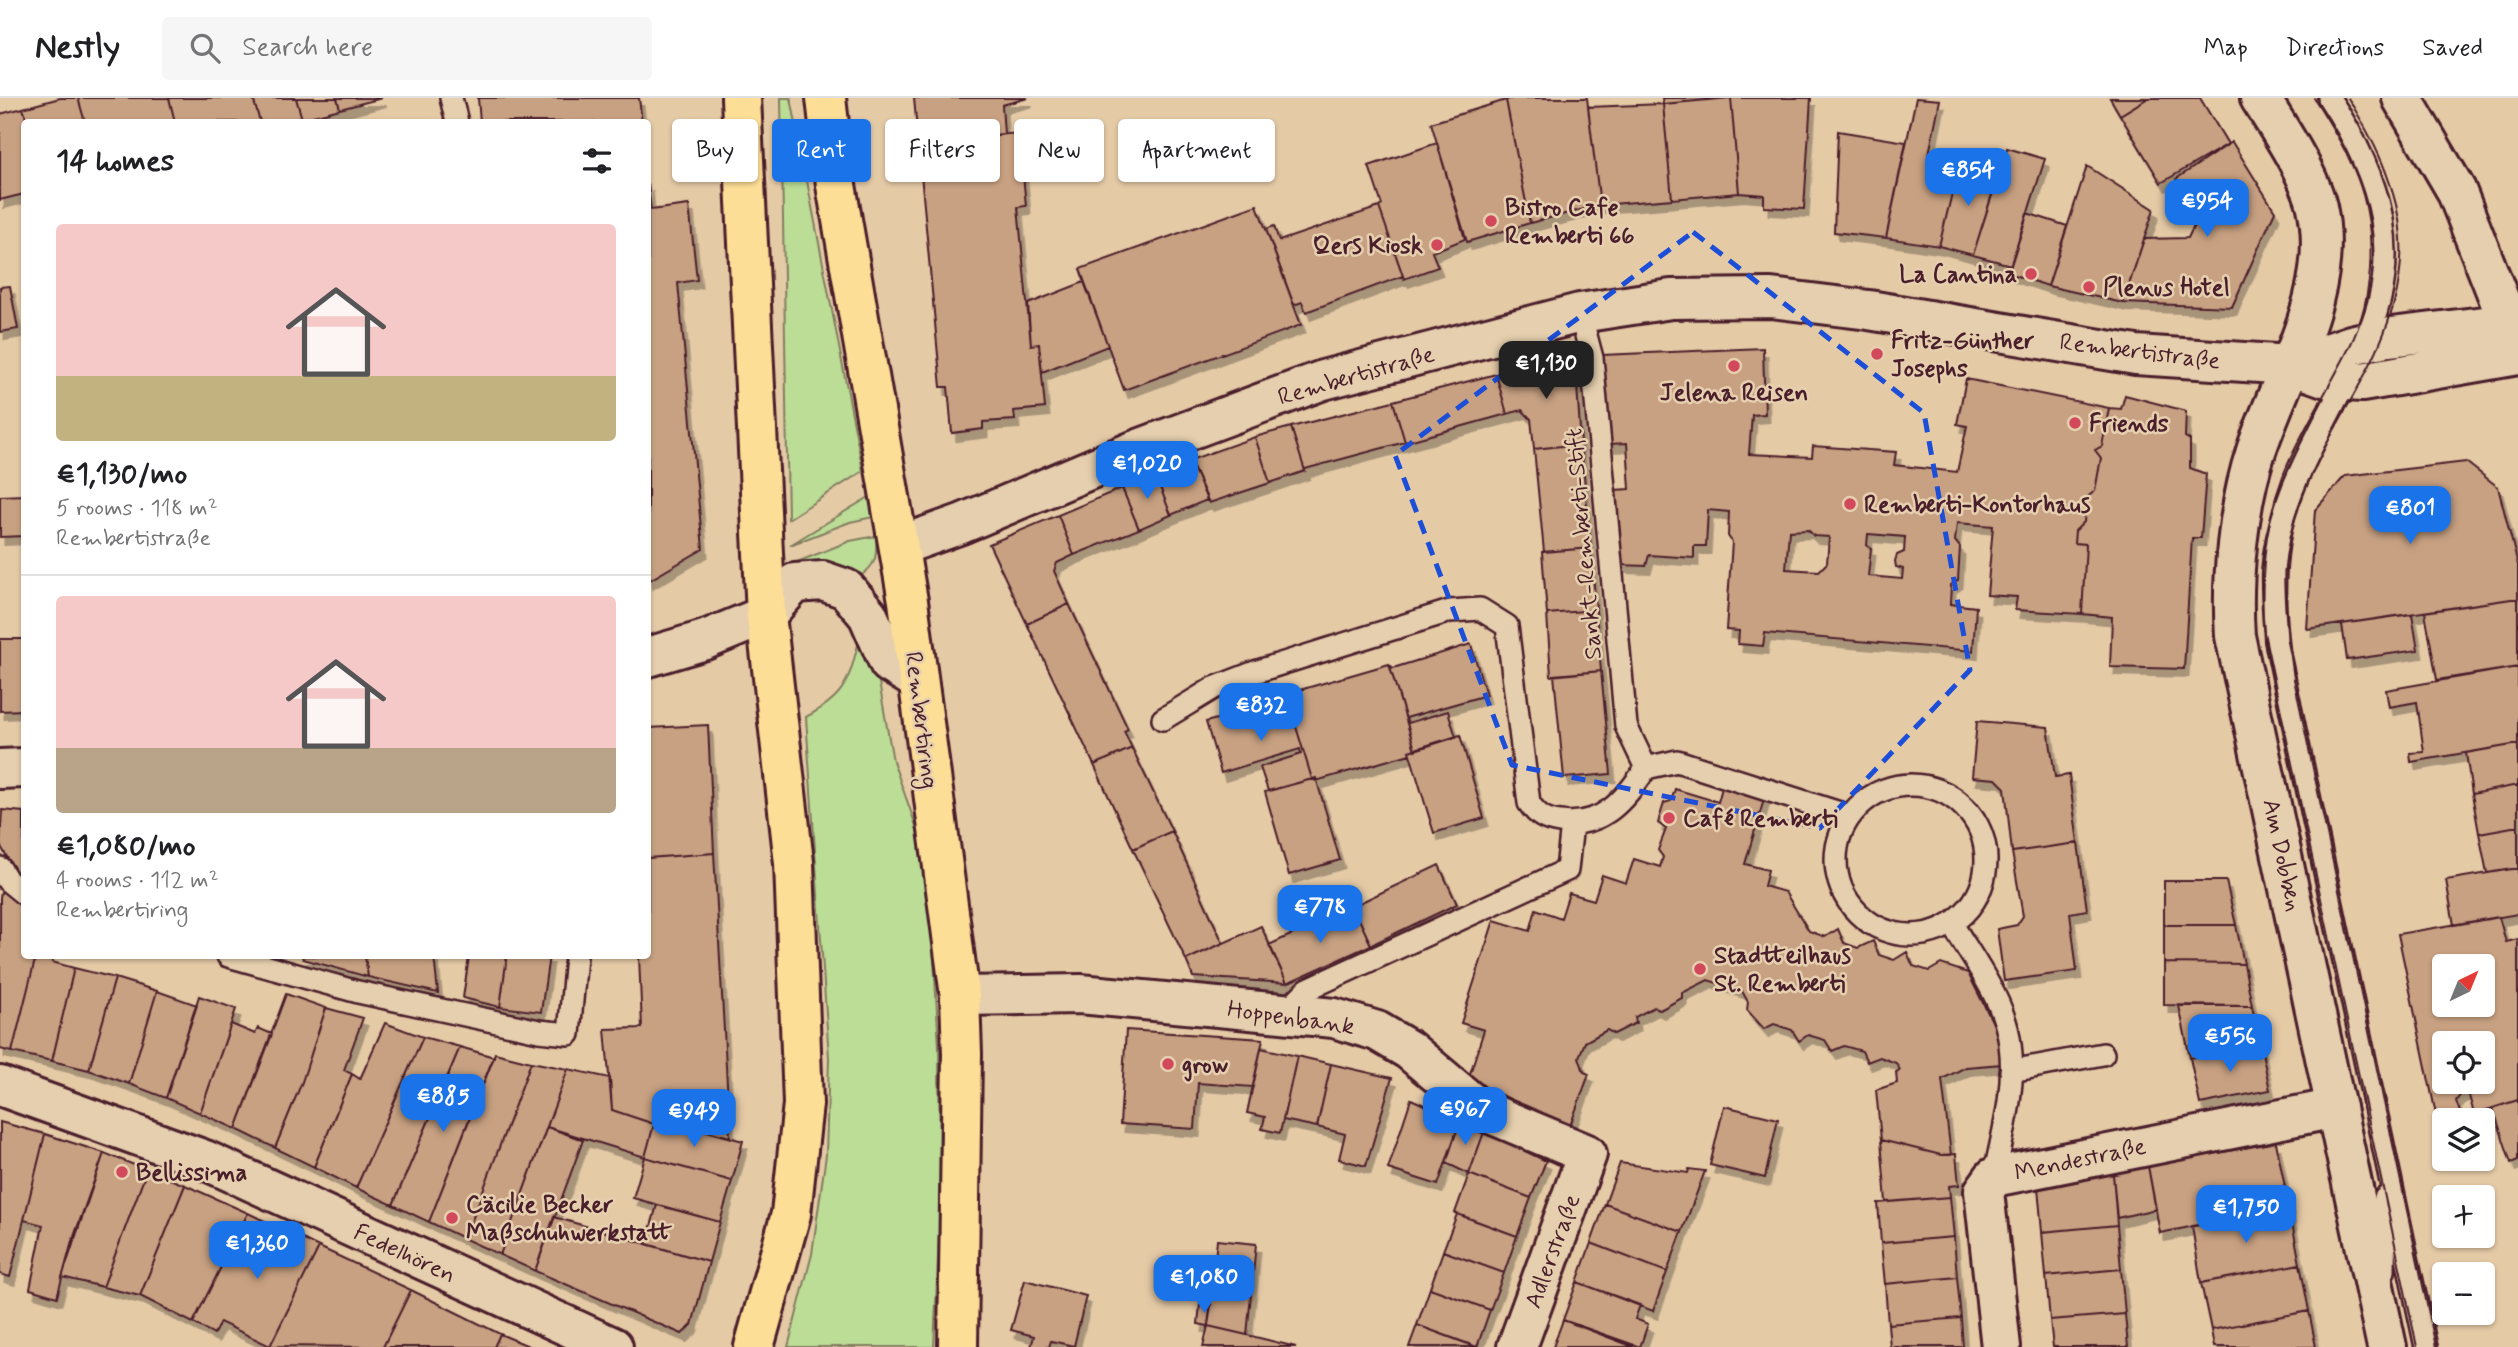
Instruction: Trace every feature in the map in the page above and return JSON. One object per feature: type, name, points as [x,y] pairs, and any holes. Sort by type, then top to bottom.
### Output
[{"type":"main road","points":[[741,98],[766,615],[794,863],[803,1104],[791,1214],[754,1347]]},
{"type":"main road","name":"Rembertiring","points":[[826,98],[836,185],[899,546],[960,996],[962,1054],[958,1347]]},
{"type":"street","name":"Am Dobben","points":[[2260,98],[2290,147],[2317,205],[2321,267],[2291,365],[2255,453],[2239,531],[2233,605],[2235,636],[2385,1339]]},
{"type":"street","points":[[2402,98],[2456,190],[2516,336]]},
{"type":"street","name":"Rembertistraße","points":[[899,546],[961,524],[1136,450],[1324,380],[1580,313],[1671,299],[1771,298],[1869,310],[2136,355],[2291,365]]},
{"type":"street","points":[[2291,365],[2365,342],[2516,336]]},
{"type":"street","points":[[2291,365],[2333,380],[2362,382],[2516,336]]},
{"type":"street","points":[[651,656],[705,640],[766,615],[795,583],[823,581],[846,589],[868,615],[889,663],[917,680]]},
{"type":"street","points":[[0,769],[21,768]]},
{"type":"street","name":"Hoppenbank","points":[[960,996],[1080,994],[1334,1018],[1377,1031],[1409,1049],[1479,1109],[1587,1154]]},
{"type":"street","name":"Fedelhören","points":[[0,1086],[205,1160],[613,1347]]},
{"type":"street","name":"Mendestraße","points":[[2001,1347],[1989,1184],[2336,1108]]},
{"type":"street","name":"Adlerstraße","points":[[1517,1347],[1587,1154]]},
{"type":"lane","points":[[451,98],[456,119]]},
{"type":"lane","points":[[2329,98],[2352,133],[2378,193],[2387,249],[2379,305],[2365,342],[2288,496],[2273,571],[2276,641],[2426,1347]]},
{"type":"lane","name":"Sankt-Remberti-Stift","points":[[1580,313],[1592,358],[1626,726],[1646,768]]},
{"type":"lane","points":[[1163,719],[1214,688],[1255,672],[1450,611],[1480,608],[1507,626],[1529,803],[1537,814],[1547,820],[1572,824],[1597,820],[1630,791],[1646,768],[1677,761],[1849,816]]},
{"type":"lane","points":[[1912,784],[1936,788],[1957,799],[1974,817],[1984,839],[1987,863],[1982,887],[1970,908],[1952,924],[1928,934],[1902,936],[1877,928],[1856,913],[1842,891],[1835,866],[1838,840],[1849,816],[1866,799],[1887,788],[1912,784]]},
{"type":"lane","points":[[1286,1012],[1308,989],[1566,870],[1572,824]]},
{"type":"lane","points":[[0,868],[8,881],[21,892]]},
{"type":"lane","points":[[1952,924],[1998,1004],[2010,1042],[2011,1089],[1989,1184]]},
{"type":"lane","points":[[239,959],[358,992],[539,1031],[569,1034],[576,959]]},
{"type":"lane","points":[[2011,1071],[2103,1054]]},
{"type":"lane","points":[[2385,1339],[2386,1164]]},
{"type":"highlighted area","points":[[1693,232],[1924,413],[1970,670],[1820,828],[1512,765],[1395,455]]},
{"type":"green space","points":[[781,98],[791,98],[795,119],[781,119]]},
{"type":"green space","points":[[782,182],[807,182],[863,471],[788,519]]},
{"type":"green space","points":[[869,497],[873,517],[850,522],[790,545]]},
{"type":"green space","points":[[876,536],[875,559],[859,577],[817,563],[792,564],[850,541]]},
{"type":"green space","points":[[863,628],[874,654],[893,761],[922,843],[930,889],[939,1047],[940,1213],[934,1347],[788,1347],[812,1254],[826,1155],[829,1058],[806,717],[833,699],[841,690],[851,670]]},
{"type":"building","points":[[60,98],[78,98],[84,119],[26,119],[23,108]]},
{"type":"building","points":[[78,98],[169,98],[174,119],[84,119]]},
{"type":"building","points":[[169,98],[253,98],[259,119],[174,119]]},
{"type":"building","points":[[253,98],[296,98],[302,119],[259,119]]},
{"type":"building","points":[[296,98],[337,98],[340,109],[302,119]]},
{"type":"building","points":[[337,98],[382,98],[340,109]]},
{"type":"building","points":[[478,98],[639,98],[642,119],[480,119]]},
{"type":"building","points":[[914,98],[1028,98],[1002,105],[1004,134],[1000,134],[1000,119],[916,119]]},
{"type":"building","points":[[1587,98],[1600,205],[1530,223],[1506,100]]},
{"type":"building","points":[[1662,98],[1728,98],[1663,104]]},
{"type":"building","points":[[1731,98],[1739,193],[1672,199],[1663,104]]},
{"type":"building","points":[[1731,98],[1811,98],[1804,209],[1764,207],[1764,195],[1739,193]]},
{"type":"building","points":[[1916,98],[1940,100],[1929,154],[1960,161],[1939,246],[1886,238]]},
{"type":"building","points":[[2110,98],[2148,98],[2120,115]]},
{"type":"building","points":[[2148,98],[2200,98],[2228,144],[2161,183],[2120,115]]},
{"type":"building","points":[[1506,100],[1530,223],[1467,242],[1431,123]]},
{"type":"building","points":[[1663,104],[1672,199],[1600,205],[1588,107]]},
{"type":"building","points":[[23,108],[26,119],[21,119],[21,195],[0,200],[0,114]]},
{"type":"building","points":[[1838,131],[1906,142],[1886,238],[1834,232]]},
{"type":"building","points":[[1014,133],[1014,182],[1024,182],[1026,206],[1018,207],[1031,345],[1039,344],[1045,408],[1014,411],[1015,420],[983,422],[983,429],[952,433],[948,387],[941,387],[922,182],[1000,182],[1000,135]]},
{"type":"building","points":[[2232,142],[2275,211],[2232,307],[2123,303],[2144,239],[2188,238],[2199,215],[2176,179]]},
{"type":"building","points":[[1437,143],[1465,239],[1432,252],[1438,267],[1404,279],[1379,207],[1382,205],[1369,166]]},
{"type":"building","points":[[2007,148],[2045,159],[2011,265],[1973,255]]},
{"type":"building","points":[[1960,161],[1999,172],[1973,255],[1939,246]]},
{"type":"building","points":[[2087,166],[2154,209],[2123,303],[2048,286]]},
{"type":"building","points":[[689,205],[697,280],[678,283],[703,549],[651,579],[651,210]]},
{"type":"building","points":[[1257,205],[1301,325],[1124,390],[1080,269]]},
{"type":"building","points":[[1379,207],[1403,276],[1306,312],[1302,302],[1294,305],[1266,229],[1274,226],[1279,241]]},
{"type":"building","points":[[2027,213],[2067,226],[2048,286],[2008,273]]},
{"type":"building","points":[[1084,282],[1108,346],[1042,372],[1039,344],[1031,345],[1028,304]]},
{"type":"building","points":[[10,286],[18,329],[0,332],[0,287]]},
{"type":"building","name":"Remberti-Kontorhaus","points":[[1763,348],[1765,414],[1752,415],[1749,454],[1812,457],[1813,446],[1896,452],[1894,465],[1957,472],[1967,426],[1957,424],[1966,379],[2109,408],[2102,446],[2095,450],[2101,458],[2095,491],[2086,498],[2084,522],[2075,531],[2074,543],[2086,544],[2082,614],[2015,610],[2017,597],[1987,595],[1993,526],[1957,523],[1955,541],[1960,547],[1958,580],[1951,585],[1950,604],[1976,607],[1973,651],[1765,633],[1763,646],[1738,644],[1739,631],[1726,630],[1732,542],[1728,536],[1729,512],[1708,510],[1706,546],[1694,546],[1694,558],[1649,555],[1646,566],[1620,565],[1614,490],[1630,489],[1627,443],[1610,444],[1602,355]],"holes":[[[1808,530],[1814,536],[1829,537],[1827,563],[1819,571],[1786,569],[1789,531]],[[1868,534],[1905,537],[1904,552],[1897,555],[1895,561],[1896,567],[1903,569],[1902,579],[1868,576],[1871,548],[1867,546]]]},
{"type":"building","points":[[1575,356],[1581,444],[1534,449],[1531,419],[1522,410],[1507,414],[1496,374]]},
{"type":"building","points":[[1496,374],[1507,414],[1405,442],[1393,401]]},
{"type":"building","points":[[2125,395],[2186,411],[2185,437],[2190,440],[2190,468],[2206,474],[2201,538],[2192,538],[2184,669],[2110,667],[2112,617],[2082,614],[2086,544],[2074,543],[2075,531],[2084,522],[2086,498],[2095,491],[2101,458],[2095,450],[2102,446],[2109,408],[2121,409]]},
{"type":"building","points":[[1393,401],[1405,442],[1305,471],[1291,427]]},
{"type":"building","points":[[1291,427],[1305,471],[1270,483],[1255,437]]},
{"type":"building","points":[[1255,437],[1270,483],[1209,503],[1190,460]]},
{"type":"building","points":[[1581,444],[1591,548],[1544,552],[1534,449]]},
{"type":"building","points":[[1190,460],[1207,500],[1171,515],[1155,474]]},
{"type":"building","points":[[2466,462],[2498,487],[2518,565],[2518,598],[2307,629],[2315,510],[2345,476]]},
{"type":"building","points":[[1155,474],[1171,515],[1139,529],[1122,488]]},
{"type":"building","points":[[1122,488],[1139,529],[1074,555],[1058,515]]},
{"type":"building","points":[[21,495],[21,536],[0,537],[0,496]]},
{"type":"building","points":[[1058,515],[1074,555],[1057,563],[1054,571],[1069,604],[1027,624],[989,544]]},
{"type":"building","points":[[1591,548],[1596,610],[1547,614],[1542,552]]},
{"type":"building","points":[[2518,598],[2518,667],[2437,680],[2425,612]]},
{"type":"building","points":[[1069,604],[1128,729],[1124,731],[1132,748],[1094,765],[1027,624]]},
{"type":"building","points":[[1596,610],[1601,671],[1551,676],[1547,614]]},
{"type":"building","points":[[2412,614],[2418,650],[2347,660],[2342,624]]},
{"type":"building","points":[[0,639],[21,639],[21,710],[0,711]]},
{"type":"building","points":[[1471,644],[1486,695],[1406,718],[1408,723],[1448,711],[1456,737],[1415,750],[1389,664],[1393,668]]},
{"type":"building","points":[[1389,664],[1415,749],[1409,751],[1410,754],[1316,781],[1312,779],[1286,694]]},
{"type":"building","points":[[2518,667],[2518,744],[2411,762],[2410,753],[2424,752],[2417,702],[2389,707],[2386,690]]},
{"type":"building","points":[[1601,671],[1611,774],[1564,778],[1554,675]]},
{"type":"building","points":[[1286,694],[1312,779],[1268,791],[1260,767],[1301,754],[1300,749],[1221,773],[1206,722],[1284,700]]},
{"type":"building","points":[[1977,721],[2048,727],[2055,777],[2069,775],[2078,843],[2012,852],[2005,788],[1996,779],[1972,777]]},
{"type":"building","points":[[708,725],[714,853],[651,858],[651,728]]},
{"type":"building","points":[[1460,735],[1484,818],[1434,833],[1409,751]]},
{"type":"building","points":[[2518,744],[2518,785],[2472,794],[2466,753]]},
{"type":"building","points":[[1132,748],[1172,831],[1133,849],[1094,765]]},
{"type":"building","points":[[1316,778],[1340,860],[1289,875],[1265,792]]},
{"type":"building","name":"Stadtteilhaus St. Remberti","points":[[1723,784],[1765,796],[1745,864],[1768,870],[1764,886],[1785,892],[1809,931],[1825,937],[1838,929],[1844,943],[1858,948],[1873,941],[1879,955],[1894,960],[1907,952],[1913,966],[1929,971],[1941,964],[1968,973],[1995,1027],[2002,1064],[1966,1067],[1942,1079],[1951,1155],[1881,1140],[1876,1090],[1897,1083],[1896,1072],[1900,1070],[1896,1063],[1880,1057],[1867,1062],[1862,1051],[1844,1046],[1832,1051],[1825,1040],[1808,1035],[1799,1041],[1792,1030],[1774,1024],[1764,1029],[1747,1010],[1748,1002],[1742,991],[1708,980],[1682,993],[1682,998],[1660,1010],[1654,1007],[1635,1017],[1636,1023],[1614,1034],[1607,1030],[1585,1042],[1579,1057],[1584,1072],[1589,1074],[1570,1126],[1468,1080],[1484,1030],[1461,1023],[1494,920],[1530,931],[1536,909],[1561,918],[1569,893],[1594,900],[1602,875],[1626,883],[1634,859],[1660,867],[1663,857],[1658,850],[1666,829],[1658,823],[1664,803],[1671,801],[1675,789],[1718,802]]},
{"type":"building","points":[[2518,785],[2518,826],[2479,833],[2472,794]]},
{"type":"building","points":[[2,810],[21,812],[21,878],[0,845]]},
{"type":"building","points":[[2518,826],[2518,868],[2487,873],[2479,833]]},
{"type":"building","points":[[1172,831],[1223,943],[1186,960],[1133,849]]},
{"type":"building","points":[[2078,843],[2087,910],[2070,913],[2077,971],[2004,981],[1997,929],[2017,925],[2023,916],[2012,852]]},
{"type":"building","points":[[714,853],[730,1137],[656,1117],[654,1124],[612,1110],[605,1029],[642,1028],[639,959],[651,959],[651,858]]},
{"type":"building","points":[[1439,865],[1457,904],[1371,945],[1353,906]]},
{"type":"building","points":[[2518,868],[2518,914],[2454,925],[2446,880]]},
{"type":"building","points":[[2164,881],[2226,881],[2236,925],[2164,925]]},
{"type":"building","points":[[3,885],[21,899],[21,959],[35,959],[12,1052],[0,1049],[0,897]]},
{"type":"building","points":[[1353,906],[1371,945],[1287,983],[1269,945]]},
{"type":"building","points":[[2499,917],[2506,942],[2518,939],[2518,1100],[2493,1108],[2472,1108],[2469,1094],[2495,1094],[2495,1031],[2432,1031],[2432,1094],[2461,1094],[2456,1101],[2458,1108],[2435,1108],[2398,934]]},
{"type":"building","points":[[2164,925],[2236,925],[2244,964],[2164,963]]},
{"type":"building","points":[[1261,926],[1287,983],[1193,977],[1186,960]]},
{"type":"building","points":[[35,959],[52,959],[52,962],[74,968],[52,1061],[12,1052]]},
{"type":"building","points":[[303,959],[365,959],[368,977]]},
{"type":"building","points":[[365,959],[434,959],[438,993],[368,977]]},
{"type":"building","points":[[469,959],[507,959],[500,1007],[463,998]]},
{"type":"building","points":[[507,959],[549,959],[541,1012],[500,1007]]},
{"type":"building","points":[[2164,963],[2244,964],[2252,1006],[2164,1005]]},
{"type":"building","points":[[74,968],[115,978],[89,1070],[52,1061]]},
{"type":"building","points":[[115,978],[157,991],[129,1084],[89,1070]]},
{"type":"building","points":[[157,991],[197,1005],[166,1098],[129,1084]]},
{"type":"building","points":[[286,994],[326,1008],[302,1082],[275,1148],[236,1129]]},
{"type":"building","points":[[199,996],[236,1009],[200,1113],[166,1098]]},
{"type":"building","points":[[2179,1006],[2252,1006],[2260,1043],[2190,1058]]},
{"type":"building","points":[[326,1008],[363,1018],[344,1070],[352,1074],[314,1167],[275,1148],[302,1082]]},
{"type":"building","points":[[385,1023],[423,1037],[356,1188],[314,1167],[352,1074],[360,1079]]},
{"type":"building","points":[[231,1024],[255,1034],[258,1028],[272,1034],[236,1129],[200,1113]]},
{"type":"building","points":[[1126,1030],[1263,1039],[1253,1087],[1198,1083],[1195,1129],[1120,1124]]},
{"type":"building","points":[[423,1037],[460,1047],[393,1205],[356,1188]]},
{"type":"building","points":[[2260,1043],[2270,1090],[2200,1104],[2190,1058]]},
{"type":"building","points":[[460,1047],[494,1057],[429,1222],[393,1205]]},
{"type":"building","points":[[1261,1048],[1297,1056],[1280,1133],[1262,1129],[1265,1117],[1247,1113]]},
{"type":"building","points":[[495,1053],[531,1062],[465,1239],[429,1222]]},
{"type":"building","points":[[1297,1056],[1331,1064],[1317,1127],[1283,1120]]},
{"type":"building","points":[[531,1062],[568,1069],[500,1255],[465,1239]]},
{"type":"building","points":[[1331,1064],[1392,1078],[1366,1166],[1339,1159],[1345,1134],[1317,1127]]},
{"type":"building","points":[[568,1069],[610,1078],[612,1110],[654,1124],[645,1157],[547,1127]]},
{"type":"building","points":[[1411,1099],[1460,1121],[1438,1185],[1388,1169]]},
{"type":"building","points":[[2518,1100],[2518,1160],[2511,1163],[2495,1108]]},
{"type":"building","points":[[1724,1106],[1778,1119],[1765,1178],[1710,1165]]},
{"type":"building","points":[[656,1117],[743,1141],[732,1181],[645,1157]]},
{"type":"building","points":[[1460,1121],[1484,1132],[1469,1174],[1446,1163]]},
{"type":"building","points":[[0,1122],[45,1134],[10,1277],[0,1274]]},
{"type":"building","points":[[547,1127],[583,1140],[535,1271],[500,1255]]},
{"type":"building","points":[[1484,1132],[1546,1161],[1531,1198],[1469,1174]]},
{"type":"building","points":[[45,1134],[104,1153],[71,1245],[57,1297],[30,1289],[43,1225],[24,1220]]},
{"type":"building","points":[[1881,1140],[1941,1155],[1956,1154],[1959,1185],[1949,1186],[1950,1197],[1886,1202]]},
{"type":"building","points":[[2276,1142],[2289,1207],[2160,1233],[2148,1166]]},
{"type":"building","points":[[104,1153],[147,1170],[103,1287],[62,1277]]},
{"type":"building","points":[[645,1157],[732,1181],[720,1222],[633,1198]]},
{"type":"building","points":[[1620,1163],[1688,1173],[1689,1169],[1705,1171],[1682,1232],[1605,1204]]},
{"type":"building","points":[[2148,1166],[2156,1209],[2117,1218],[2113,1174]]},
{"type":"building","points":[[147,1170],[185,1185],[140,1296],[103,1287]]},
{"type":"building","points":[[1469,1174],[1531,1198],[1517,1236],[1455,1213]]},
{"type":"building","points":[[2113,1174],[2117,1225],[2042,1232],[2038,1187]]},
{"type":"building","points":[[185,1185],[248,1213],[193,1323],[140,1296]]},
{"type":"building","points":[[1950,1197],[1954,1237],[1881,1243],[1878,1203]]},
{"type":"building","points":[[1605,1204],[1682,1232],[1667,1272],[1591,1243]]},
{"type":"building","points":[[657,1205],[720,1222],[709,1262],[646,1244]]},
{"type":"building","points":[[2289,1207],[2300,1264],[2201,1283],[2192,1226]]},
{"type":"building","points":[[248,1213],[319,1247],[270,1346],[220,1322],[214,1334],[193,1323]]},
{"type":"building","points":[[1457,1214],[1517,1236],[1504,1273],[1443,1251]]},
{"type":"building","points":[[554,1217],[709,1262],[692,1325],[682,1334],[535,1271]]},
{"type":"building","points":[[2117,1225],[2121,1269],[2046,1276],[2042,1232]]},
{"type":"building","points":[[1954,1237],[1957,1277],[1885,1284],[1881,1243]]},
{"type":"building","points":[[1217,1240],[1256,1244],[1247,1335],[1208,1326]]},
{"type":"building","points":[[1591,1243],[1667,1272],[1653,1311],[1577,1282]]},
{"type":"building","points":[[319,1247],[411,1290],[383,1347],[270,1346]]},
{"type":"building","points":[[1443,1251],[1504,1273],[1490,1310],[1430,1288]]},
{"type":"building","points":[[2300,1264],[2309,1311],[2211,1330],[2201,1283]]},
{"type":"building","points":[[2121,1269],[2125,1314],[2050,1320],[2046,1276]]},
{"type":"building","points":[[1957,1277],[1961,1318],[1888,1324],[1885,1284]]},
{"type":"building","points":[[1025,1280],[1086,1296],[1074,1346],[1051,1341],[1049,1347],[1031,1347],[1034,1336],[1011,1330]]},
{"type":"building","points":[[1577,1282],[1640,1305],[1635,1319],[1648,1324],[1640,1347],[1563,1320]]},
{"type":"building","points":[[1430,1288],[1490,1310],[1477,1347],[1417,1325]]},
{"type":"building","points":[[411,1290],[500,1334],[494,1347],[383,1347]]},
{"type":"building","points":[[1200,1304],[1211,1305],[1208,1326],[1198,1324]]},
{"type":"building","points":[[2309,1311],[2316,1347],[2214,1347],[2211,1330]]},
{"type":"building","points":[[2125,1314],[2128,1347],[2053,1347],[2050,1320]]},
{"type":"building","points":[[1961,1318],[1963,1347],[1890,1347],[1888,1324]]},
{"type":"building","points":[[1563,1320],[1634,1347],[1553,1347]]},
{"type":"building","points":[[1417,1325],[1476,1347],[1409,1347]]},
{"type":"building","points":[[1208,1326],[1247,1335],[1296,1347],[1203,1347]]},
{"type":"building","points":[[500,1334],[531,1347],[494,1347]]},
{"type":"tram line","points":[[2314,98],[2344,149],[2361,188],[2370,234],[2369,282],[2365,305],[2349,348],[2298,443],[2277,495],[2265,550],[2263,628],[2417,1347]]},
{"type":"tram line","points":[[2348,98],[2385,171],[2396,205],[2401,238],[2400,271],[2393,306],[2380,342],[2319,458],[2299,505],[2289,548],[2287,614],[2294,679],[2436,1347]]},
{"type":"place","name":"Bistro Cafe Remberti 66","points":[[1491,221]]},
{"type":"place","name":"Qers Kiosk","points":[[1437,245]]},
{"type":"place","name":"La Cantina","points":[[2031,274]]},
{"type":"place","name":"Plenus Hotel","points":[[2089,287]]},
{"type":"place","name":"Fritz-Günther Josephs","points":[[1877,354]]},
{"type":"place","name":"Jelena Reisen","points":[[1734,366]]},
{"type":"place","name":"Friends","points":[[2075,423]]},
{"type":"place","name":"Remberti-Kontorhaus","points":[[1850,504]]},
{"type":"place","name":"Café Remberti","points":[[1669,818]]},
{"type":"place","name":"Stadtteilhaus St. Remberti","points":[[1700,969]]},
{"type":"place","name":"grow","points":[[1168,1064]]},
{"type":"place","name":"Bellissima","points":[[122,1172]]},
{"type":"place","name":"Cäcilie Becker Maßschuhwerkstatt","points":[[452,1218]]}]
